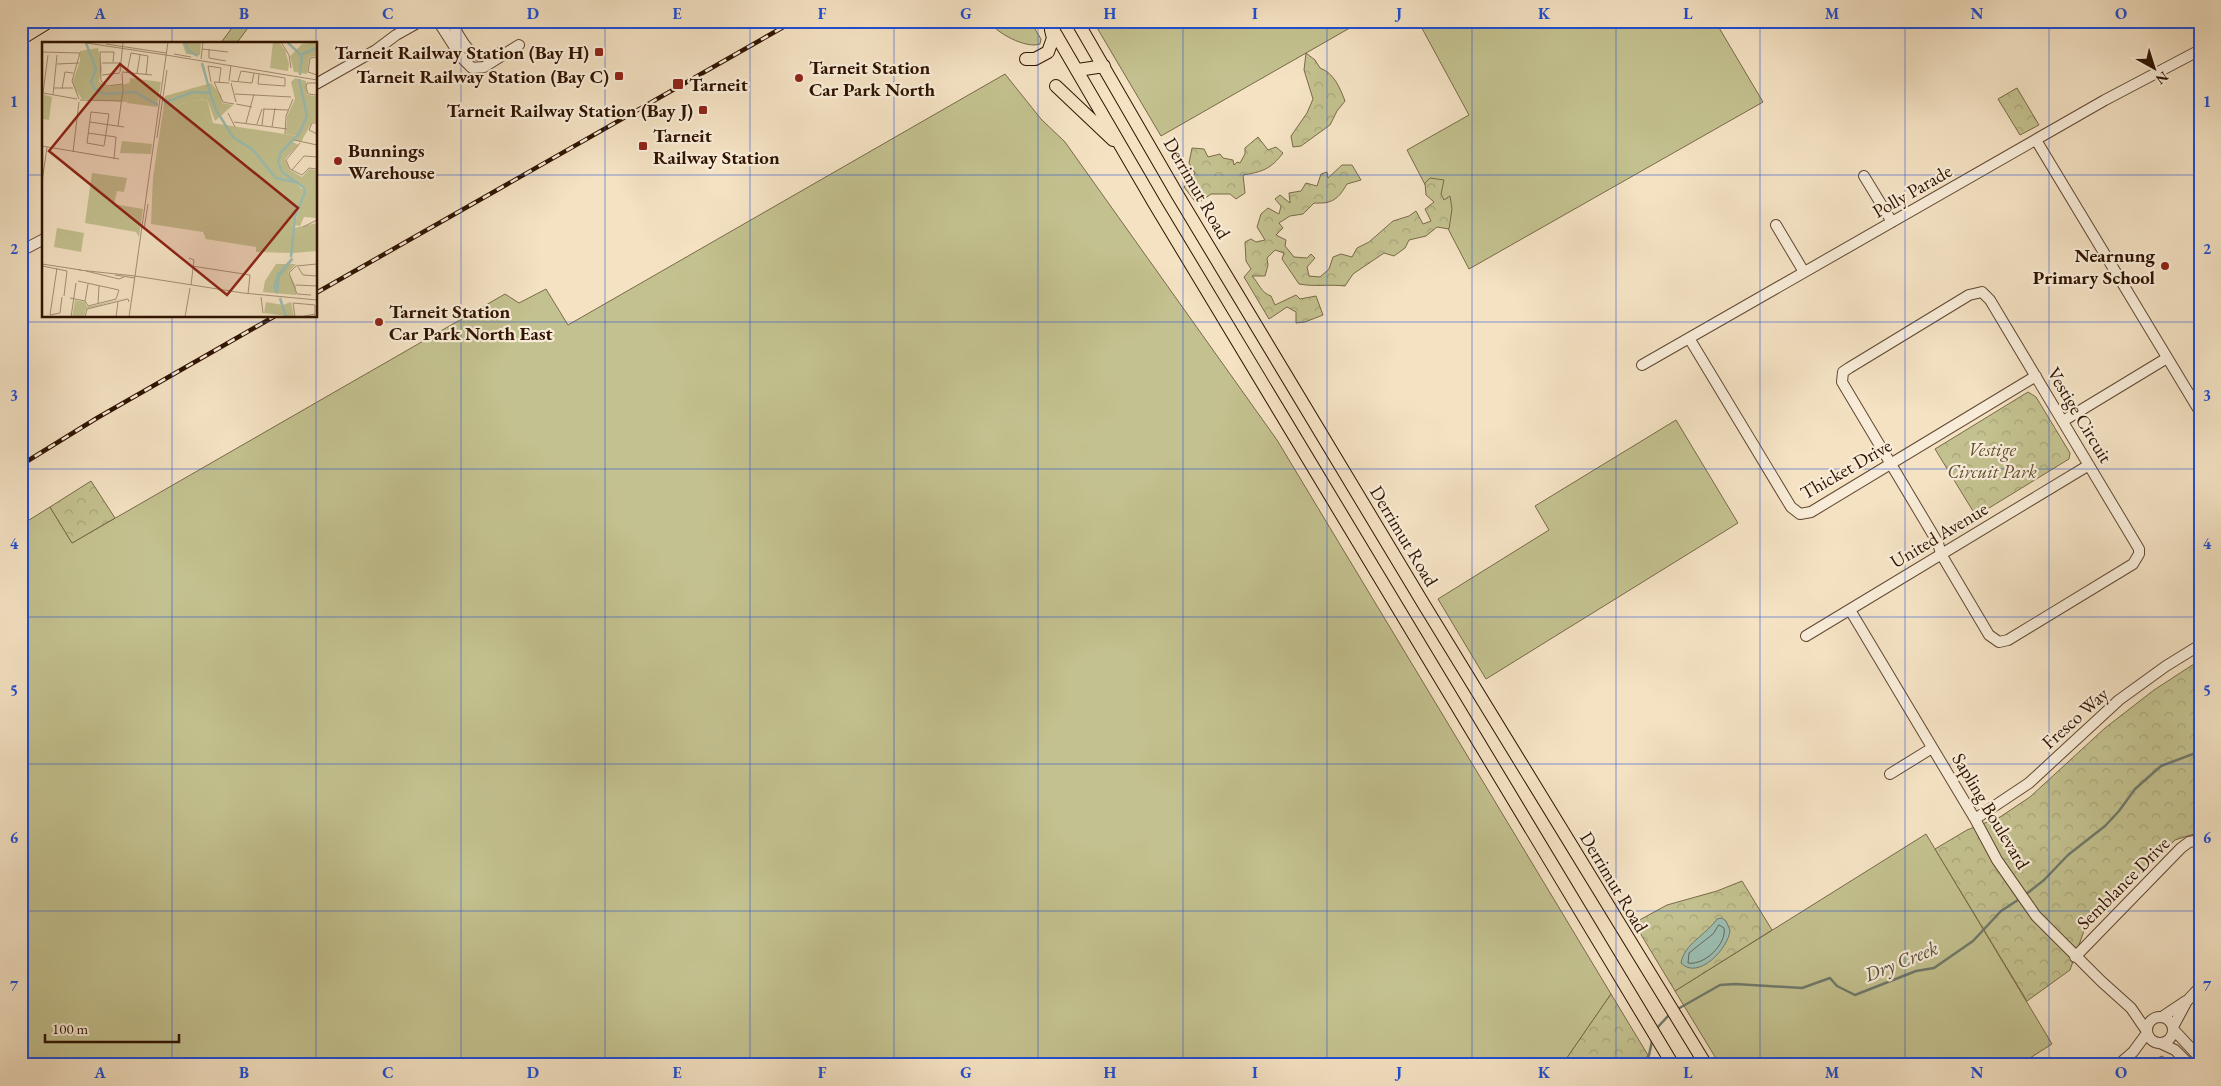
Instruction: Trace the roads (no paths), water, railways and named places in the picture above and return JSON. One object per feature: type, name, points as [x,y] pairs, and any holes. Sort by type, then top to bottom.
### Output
[{"type":"highway","points":[[21,37],[48,21]]},
{"type":"main road","points":[[1026,59],[1035,58],[1051,49],[1053,38],[1048,21]]},
{"type":"main road","points":[[1048,21],[1122,149],[1673,1065]]},
{"type":"main road","name":"Derrimut Road","points":[[1078,21],[1177,194],[1407,577],[1702,1059]]},
{"type":"main road","points":[[1078,70],[1104,66]]},
{"type":"main road","points":[[1084,82],[1104,66]]},
{"type":"main road","points":[[1056,86],[1122,149]]},
{"type":"street","points":[[318,83],[376,50],[421,21]]},
{"type":"street","points":[[438,21],[461,57],[472,68],[484,67],[519,45],[489,57],[476,56],[466,45],[451,21]]},
{"type":"street","name":"Polly Parade","points":[[1642,365],[2036,140],[2200,50]]},
{"type":"street","points":[[2036,140],[2200,412]]},
{"type":"street","points":[[1864,176],[1892,222]]},
{"type":"street","points":[[1776,225],[1804,272]]},
{"type":"street","points":[[21,251],[42,240]]},
{"type":"street","name":"Vestige Circuit","points":[[1890,464],[1844,389],[1842,382],[1844,372],[1969,295],[1982,292],[1990,300],[2137,544],[2139,554],[2133,564],[2034,625],[1999,642],[1992,638],[1941,554]]},
{"type":"street","name":"Thicket Drive","points":[[1689,338],[1795,511],[1800,514],[1811,512],[2036,376]]},
{"type":"street","points":[[2063,422],[2167,358]]},
{"type":"street","points":[[1890,464],[1930,528],[1938,543],[1941,554]]},
{"type":"street","name":"United Avenue","points":[[1806,636],[2089,465]]},
{"type":"street","name":"Sapling Boulevard","points":[[1850,610],[1976,819],[2008,876],[2036,916],[2075,957],[2131,1008],[2147,1031]]},
{"type":"street","name":"Fresco Way","points":[[1976,819],[2029,783],[2119,700],[2166,666],[2200,645]]},
{"type":"street","points":[[1890,774],[1932,748]]},
{"type":"street","name":"Semblance Drive","points":[[2075,957],[2181,848],[2189,842],[2200,840]]},
{"type":"street","points":[[2133,1052],[2170,1039],[2173,1028],[2187,1001],[2200,987]]},
{"type":"street","points":[[2118,1065],[2133,1052],[2147,1031],[2150,1021],[2187,1001]]},
{"type":"street","name":"Sapling Boulevard","points":[[2131,1008],[2160,1017]]},
{"type":"street","points":[[2160,1017],[2170,1021],[2173,1028],[2200,1058]]},
{"type":"street","points":[[2147,1031],[2149,1038],[2175,1050],[2190,1065]]},
{"type":"water","points":[[1722,918],[1726,921],[1730,930],[1719,953],[1712,960],[1696,968],[1688,967],[1681,963],[1686,950],[1717,919]]},
{"type":"waterway","name":"Dry Creek","points":[[2025,895],[2044,880],[2068,855],[2105,826],[2135,789],[2161,766],[2193,754],[2200,758]]},
{"type":"waterway","name":"Dry Creek","points":[[1676,1010],[1720,985],[1735,984],[1802,988],[1830,978],[1837,986],[1855,995],[1916,971],[1934,968],[1973,941],[2001,911],[2021,898]]},
{"type":"waterway","name":"Dry Creek","points":[[1656,1029],[1669,1015]]},
{"type":"waterway","name":"Dry Creek","points":[[1642,1065],[1649,1055],[1652,1041]]},
{"type":"railway","points":[[318,292],[794,21]]},
{"type":"railway","points":[[21,465],[97,418],[272,318]]},
{"type":"place","name":"Tarneit Railway Station (Bay H)","points":[[599,52]]},
{"type":"place","name":"Tarneit Railway Station (Bay C)","points":[[619,76]]},
{"type":"place","name":"Tarneit Station Car Park North","points":[[799,78]]},
{"type":"place","name":"Tarneit","points":[[678,84]]},
{"type":"place","name":"Tarneit Railway Station (Bay J)","points":[[703,110]]},
{"type":"place","name":"Tarneit Railway Station","points":[[643,146]]},
{"type":"place","name":"Bunnings Warehouse","points":[[338,161]]},
{"type":"place","name":"Nearnung Primary School","points":[[2165,266]]},
{"type":"place","name":"Tarneit Station Car Park North East","points":[[379,322]]},
{"type":"park label","name":"Vestige Circuit Park","points":[[1992,460]]}]
